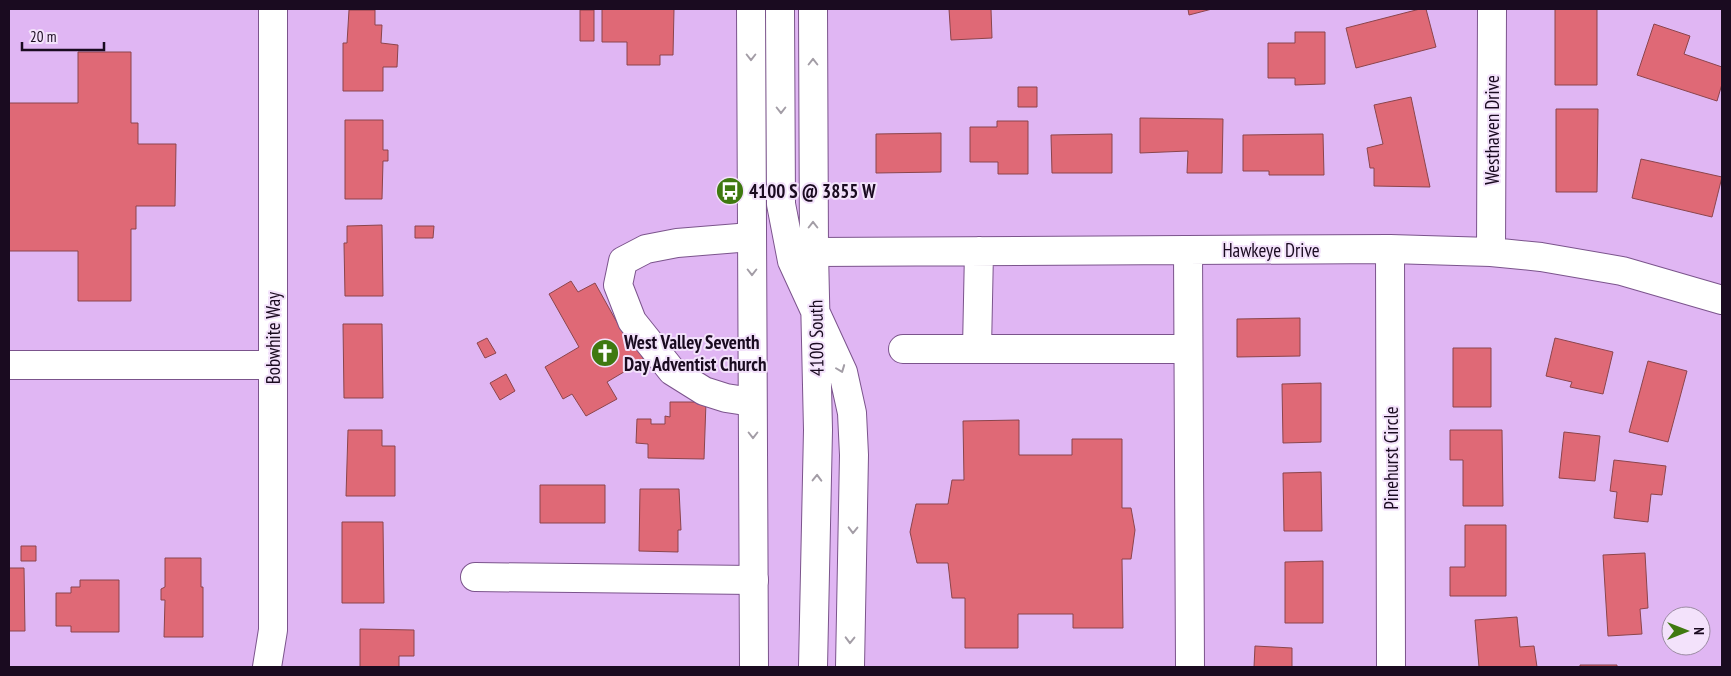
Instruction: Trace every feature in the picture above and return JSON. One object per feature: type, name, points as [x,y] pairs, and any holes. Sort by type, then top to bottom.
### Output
[{"type":"street","name":"Bobwhite Way","points":[[267,667],[273,630],[273,9]]},
{"type":"street","points":[[751,9],[754,667]]},
{"type":"street","points":[[780,9],[781,204],[792,261],[843,372],[852,413],[854,455],[850,667]]},
{"type":"street","name":"4100 South","points":[[813,9],[814,252],[818,430],[813,667]]},
{"type":"street","name":"Westhaven Drive","points":[[1491,252],[1492,9]]},
{"type":"street","points":[[751,237],[677,243],[646,249],[623,262],[618,285],[632,321],[672,372],[704,391],[726,398],[752,402]]},
{"type":"street","name":"Hawkeye Drive","points":[[814,252],[1390,249],[1491,252],[1582,263],[1622,271],[1722,300]]},
{"type":"street","name":"Pinehurst Circle","points":[[1390,249],[1391,667]]},
{"type":"street","points":[[1188,250],[1190,667]]},
{"type":"street","points":[[977,349],[979,251]]},
{"type":"street","points":[[903,349],[1188,349]]},
{"type":"street","points":[[9,365],[273,365]]},
{"type":"street","points":[[475,577],[754,580]]},
{"type":"building","points":[[602,9],[674,9],[673,55],[660,55],[660,65],[627,65],[627,42],[602,42]]},
{"type":"building","points":[[949,9],[991,9],[992,38],[951,40]]},
{"type":"building","points":[[1188,9],[1212,9],[1189,15]]},
{"type":"building","points":[[1426,9],[1436,47],[1356,68],[1346,28]]},
{"type":"building","points":[[1555,9],[1597,9],[1597,85],[1555,85]]},
{"type":"building","points":[[349,10],[375,10],[375,25],[382,25],[381,43],[398,45],[397,67],[383,67],[383,91],[343,91],[343,43],[347,43]]},
{"type":"building","points":[[580,10],[594,10],[594,41],[580,41]]},
{"type":"building","points":[[1654,24],[1690,36],[1684,54],[1722,67],[1722,84],[1717,101],[1637,75]]},
{"type":"building","points":[[1295,32],[1325,32],[1325,84],[1295,85],[1295,78],[1268,78],[1268,43],[1295,43]]},
{"type":"building","points":[[78,52],[131,52],[131,123],[138,123],[138,144],[176,144],[175,206],[136,206],[136,229],[131,229],[131,301],[78,301],[78,251],[9,251],[9,103],[78,103]]},
{"type":"building","points":[[1018,87],[1037,87],[1037,107],[1018,107]]},
{"type":"building","points":[[1411,97],[1430,187],[1374,186],[1374,168],[1370,168],[1367,148],[1383,144],[1374,105]]},
{"type":"building","points":[[1556,109],[1598,109],[1597,192],[1556,192]]},
{"type":"building","points":[[1140,118],[1223,119],[1222,173],[1187,173],[1188,151],[1140,153]]},
{"type":"building","points":[[345,120],[383,120],[383,150],[388,150],[388,161],[383,161],[382,199],[345,199]]},
{"type":"building","points":[[997,121],[1028,121],[1028,174],[998,174],[998,162],[970,162],[970,127],[997,127]]},
{"type":"building","points":[[941,133],[941,172],[876,173],[876,134]]},
{"type":"building","points":[[1112,134],[1112,173],[1052,173],[1051,135]]},
{"type":"building","points":[[1323,134],[1324,175],[1269,175],[1269,171],[1243,171],[1243,135]]},
{"type":"building","points":[[1641,159],[1722,177],[1712,217],[1632,198]]},
{"type":"building","points":[[382,225],[383,296],[345,296],[344,243],[347,243],[347,226]]},
{"type":"building","points":[[415,226],[434,226],[433,238],[415,238]]},
{"type":"building","name":"West Valley Seventh Day Adventist Church","points":[[571,281],[578,292],[595,283],[619,326],[624,324],[644,360],[607,382],[617,399],[586,416],[572,394],[563,399],[545,367],[579,347],[549,294]]},
{"type":"building","points":[[1300,318],[1300,356],[1237,357],[1237,319]]},
{"type":"building","points":[[343,324],[382,324],[383,398],[344,398]]},
{"type":"building","points":[[487,338],[496,353],[485,358],[477,343]]},
{"type":"building","points":[[1555,338],[1613,352],[1603,394],[1570,387],[1572,382],[1546,376]]},
{"type":"building","points":[[1453,348],[1491,348],[1491,407],[1453,407]]},
{"type":"building","points":[[1648,361],[1687,371],[1668,442],[1629,432]]},
{"type":"building","points":[[506,374],[515,391],[500,400],[490,383]]},
{"type":"building","points":[[1321,383],[1321,442],[1283,443],[1282,384]]},
{"type":"building","points":[[670,402],[706,402],[704,459],[648,458],[648,444],[636,443],[637,419],[651,419],[651,424],[665,424],[665,416],[670,417]]},
{"type":"building","points":[[1019,420],[1019,455],[1072,455],[1072,439],[1122,439],[1122,508],[1131,508],[1135,530],[1131,559],[1122,559],[1123,628],[1073,628],[1073,614],[1018,614],[1018,648],[965,648],[965,598],[952,598],[948,563],[917,563],[910,532],[916,504],[948,504],[952,480],[964,480],[963,421]]},
{"type":"building","points":[[348,430],[382,430],[382,446],[395,446],[395,496],[346,496]]},
{"type":"building","points":[[1450,430],[1502,430],[1503,506],[1463,506],[1463,460],[1450,460]]},
{"type":"building","points":[[1564,432],[1600,436],[1595,481],[1559,478]]},
{"type":"building","points":[[1614,460],[1666,466],[1662,495],[1651,494],[1648,522],[1614,518],[1617,492],[1610,491]]},
{"type":"building","points":[[1321,472],[1322,531],[1284,531],[1283,473]]},
{"type":"building","points":[[540,485],[605,485],[605,523],[540,523]]},
{"type":"building","points":[[640,489],[679,489],[681,530],[678,530],[678,552],[639,551]]},
{"type":"building","points":[[342,522],[383,522],[384,603],[342,603]]},
{"type":"building","points":[[1465,525],[1506,525],[1506,596],[1450,596],[1450,567],[1465,567]]},
{"type":"building","points":[[21,546],[36,546],[36,561],[21,561]]},
{"type":"building","points":[[1645,553],[1648,608],[1640,609],[1642,634],[1608,636],[1603,555]]},
{"type":"building","points":[[165,558],[201,558],[203,637],[164,637],[165,600],[161,600],[161,589],[165,587]]},
{"type":"building","points":[[1323,561],[1323,623],[1285,623],[1285,562]]},
{"type":"building","points":[[9,568],[24,568],[25,631],[9,631]]},
{"type":"building","points":[[80,580],[119,580],[119,632],[71,632],[71,626],[56,626],[56,593],[71,593],[71,587],[80,587]]},
{"type":"building","points":[[1517,617],[1520,647],[1534,646],[1537,667],[1479,667],[1475,620]]},
{"type":"building","points":[[360,629],[414,630],[414,656],[399,656],[399,667],[360,667]]},
{"type":"building","points":[[1255,646],[1292,648],[1292,667],[1254,667]]},
{"type":"building","points":[[1580,665],[1617,665],[1617,667],[1580,667]]},
{"type":"place","name":"4100 S @ 3855 W","points":[[730,191]]},
{"type":"place","name":"West Valley Seventh Day Adventist Church","points":[[605,353]]}]
